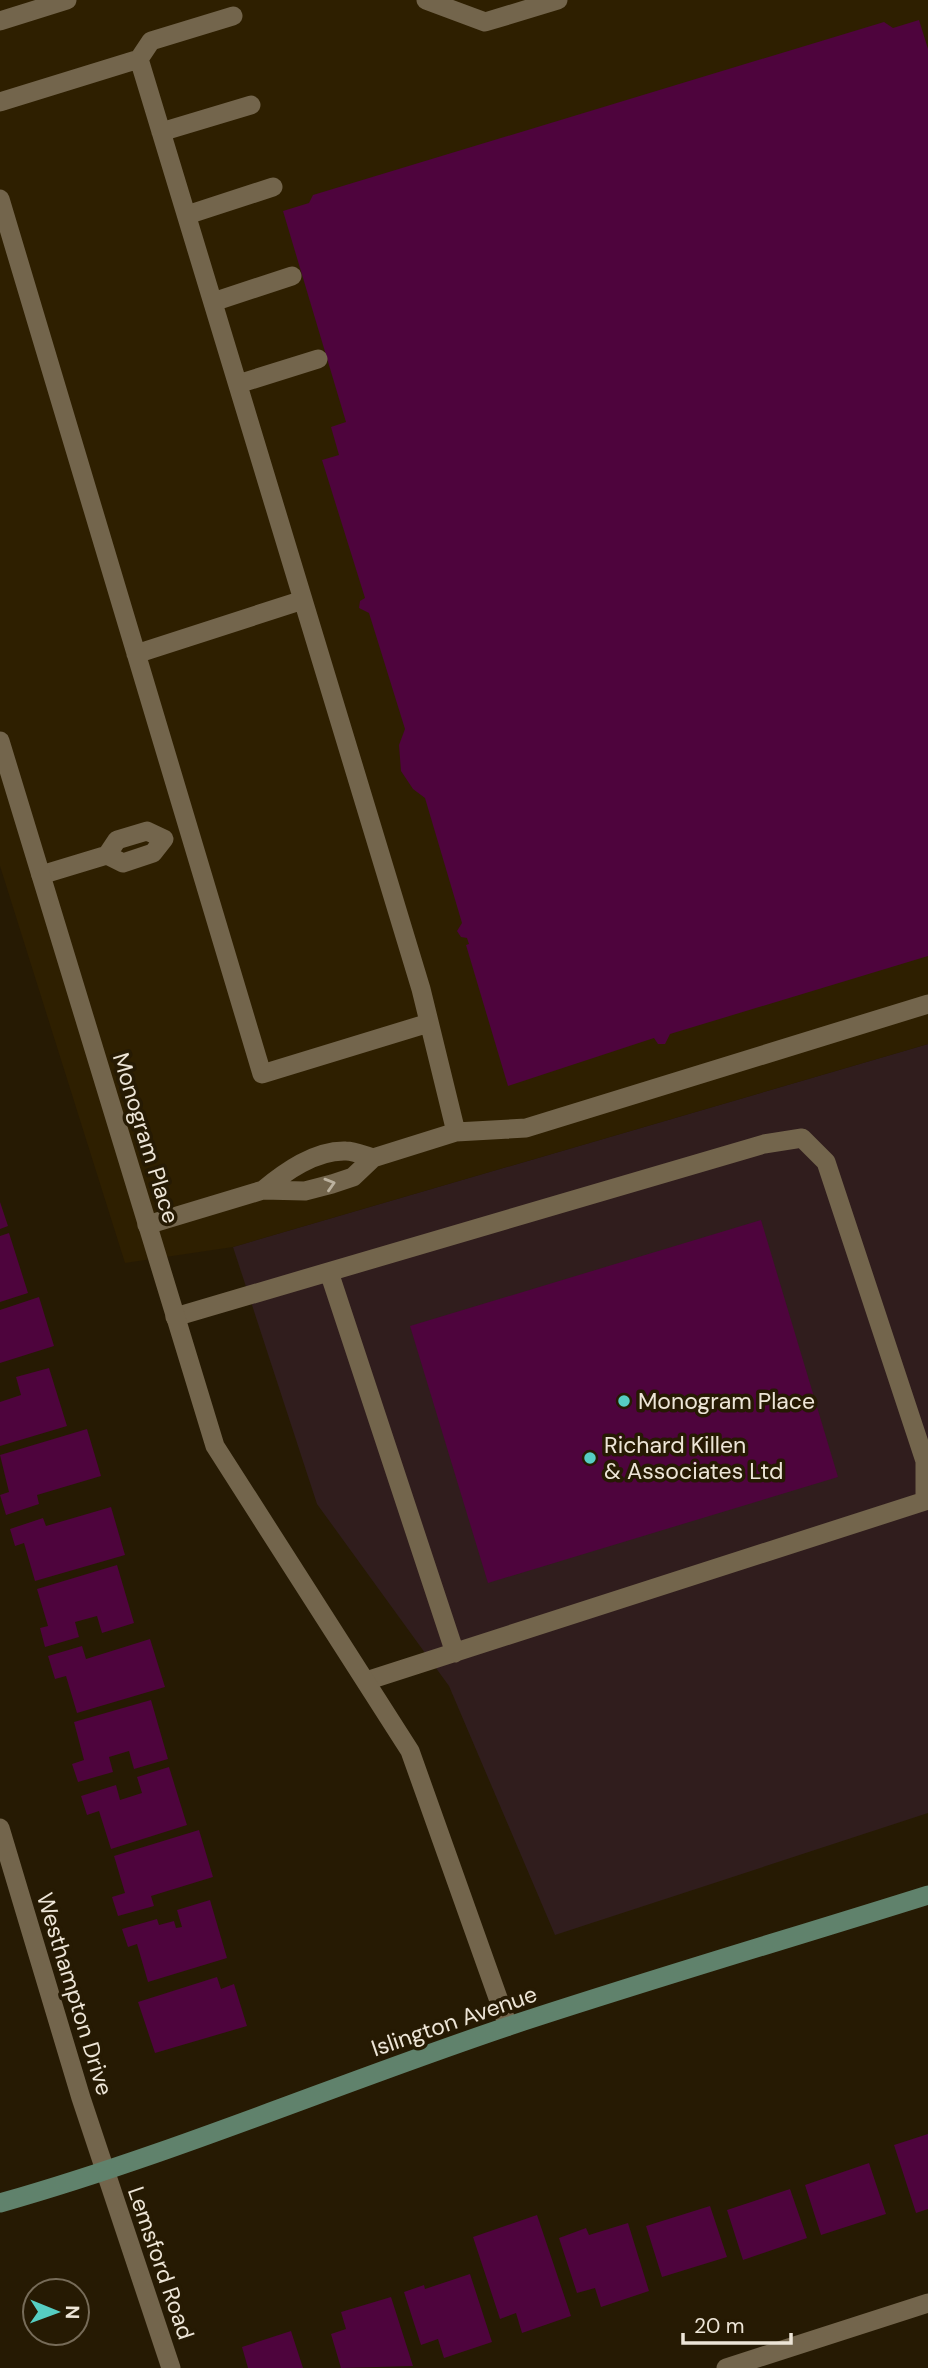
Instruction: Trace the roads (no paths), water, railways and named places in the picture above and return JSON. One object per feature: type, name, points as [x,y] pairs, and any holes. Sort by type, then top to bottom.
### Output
[{"type":"main road","name":"Islington Avenue","points":[[0,2203],[105,2173],[288,2104],[508,2026],[928,1895]]},
{"type":"street","points":[[0,21],[67,0]]},
{"type":"street","points":[[426,0],[485,22],[558,0]]},
{"type":"street","points":[[0,102],[139,60],[151,41],[233,16]]},
{"type":"street","points":[[139,60],[429,1023],[456,1132]]},
{"type":"street","points":[[161,132],[251,105]]},
{"type":"street","points":[[187,215],[273,187]]},
{"type":"street","points":[[0,199],[261,1073],[429,1023]]},
{"type":"street","points":[[213,302],[292,276]]},
{"type":"street","points":[[238,384],[318,359]]},
{"type":"street","points":[[136,654],[303,600]]},
{"type":"street","name":"Monogram Place","points":[[0,741],[215,1447],[410,1751],[508,2026]]},
{"type":"street","points":[[41,875],[107,855],[123,863],[153,853],[164,839],[189,831]]},
{"type":"street","points":[[147,1224],[262,1190],[305,1191],[332,1184],[352,1177],[373,1158],[456,1132],[526,1128],[928,1004]]},
{"type":"street","points":[[175,1317],[764,1143],[802,1138],[826,1162],[926,1451],[927,1503],[366,1681]]},
{"type":"street","points":[[262,1190],[294,1165],[305,1161],[346,1151],[373,1158]]},
{"type":"street","points":[[328,1272],[455,1654]]},
{"type":"street","name":"Westhampton Drive","points":[[0,1828],[105,2173]]},
{"type":"street","name":"Lemsford Road","points":[[105,2173],[171,2368]]},
{"type":"street","points":[[726,2368],[928,2303]]},
{"type":"place","name":"Monogram Place","points":[[624,1401]]},
{"type":"place","name":"Richard Killen & Associates Ltd","points":[[590,1458]]}]
